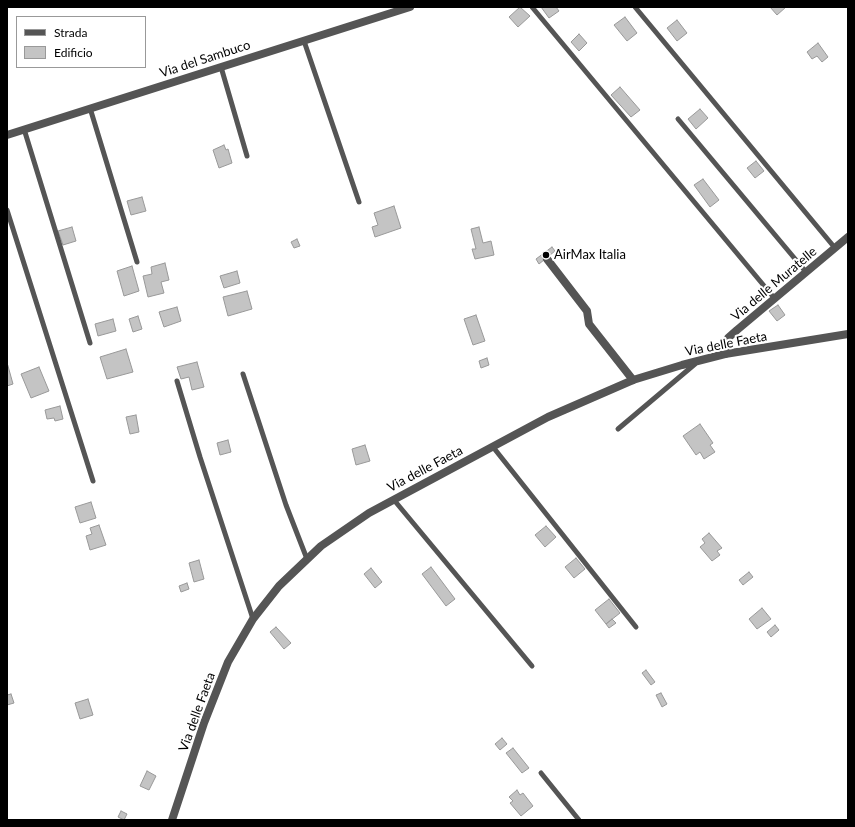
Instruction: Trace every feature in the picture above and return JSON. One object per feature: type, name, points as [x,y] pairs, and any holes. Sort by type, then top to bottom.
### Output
[{"type":"street","name":"Via del Sambuco","points":[[7,135],[410,7]]},
{"type":"street","name":"Via delle Muratelle","points":[[725,354],[725,345],[728,338],[848,237]]},
{"type":"street","points":[[547,259],[587,311],[589,324],[633,380]]},
{"type":"street","name":"Via delle Faeta","points":[[172,820],[204,723],[228,662],[253,619],[280,586],[307,559],[345,529],[369,513],[548,417],[633,380],[725,354],[848,334]]},
{"type":"lane","points":[[532,7],[775,299]]},
{"type":"lane","points":[[635,7],[835,248]]},
{"type":"lane","points":[[304,41],[359,202]]},
{"type":"lane","points":[[220,67],[247,156]]},
{"type":"lane","points":[[90,108],[137,262]]},
{"type":"lane","points":[[678,118],[806,272]]},
{"type":"lane","points":[[24,129],[90,343]]},
{"type":"lane","points":[[7,210],[93,481]]},
{"type":"lane","points":[[618,429],[698,361]]},
{"type":"lane","points":[[243,374],[286,505],[307,559]]},
{"type":"lane","points":[[177,381],[200,458],[253,619]]},
{"type":"lane","points":[[493,447],[636,627]]},
{"type":"lane","points":[[394,500],[532,666]]},
{"type":"lane","points":[[541,773],[579,820]]},
{"type":"building","points":[[520,7],[530,16],[518,27],[509,17]]},
{"type":"building","points":[[541,7],[556,7],[559,11],[549,18]]},
{"type":"building","points":[[770,7],[786,7],[777,15]]},
{"type":"building","points":[[625,17],[637,33],[627,41],[614,25]]},
{"type":"building","points":[[677,20],[687,33],[677,41],[667,28]]},
{"type":"building","points":[[579,34],[587,43],[579,51],[571,42]]},
{"type":"building","points":[[818,43],[828,57],[822,62],[817,56],[812,59],[807,52]]},
{"type":"building","points":[[620,87],[640,110],[631,117],[611,95]]},
{"type":"building","points":[[700,109],[708,118],[696,129],[688,119]]},
{"type":"building","points":[[224,145],[226,150],[228,149],[232,163],[219,168],[213,150]]},
{"type":"building","points":[[756,161],[764,171],[755,178],[747,168]]},
{"type":"building","points":[[703,179],[719,200],[710,207],[694,185]]},
{"type":"building","points":[[142,197],[146,211],[131,215],[127,201]]},
{"type":"building","points":[[394,206],[401,228],[375,237],[372,227],[378,225],[374,213]]},
{"type":"building","points":[[72,227],[76,241],[63,245],[58,231]]},
{"type":"building","points":[[479,227],[483,243],[491,241],[494,255],[475,259],[472,249],[476,249],[471,229]]},
{"type":"building","points":[[297,239],[300,246],[294,248],[291,242]]},
{"type":"building","name":"AirMax Italia","points":[[552,247],[555,251],[539,264],[536,259]]},
{"type":"building","points":[[165,263],[169,280],[161,282],[164,293],[148,297],[143,276],[152,274],[151,267]]},
{"type":"building","points":[[132,266],[139,291],[124,296],[117,271]]},
{"type":"building","points":[[237,271],[240,283],[224,288],[220,276]]},
{"type":"building","points":[[247,291],[252,309],[228,316],[223,297]]},
{"type":"building","points":[[778,305],[785,315],[777,321],[769,311]]},
{"type":"building","points":[[177,307],[181,321],[164,327],[159,312]]},
{"type":"building","points":[[476,315],[485,341],[473,345],[464,319]]},
{"type":"building","points":[[138,316],[142,329],[133,332],[129,319]]},
{"type":"building","points":[[113,319],[116,331],[98,336],[95,324]]},
{"type":"building","points":[[126,349],[133,372],[107,379],[100,357]]},
{"type":"building","points":[[487,358],[489,365],[481,368],[479,361]]},
{"type":"building","points":[[197,362],[204,387],[192,390],[189,377],[181,379],[177,367]]},
{"type":"building","points":[[8,366],[13,384],[7,386],[7,367]]},
{"type":"building","points":[[39,367],[49,391],[31,398],[21,374]]},
{"type":"building","points":[[60,406],[63,419],[55,421],[54,418],[47,419],[45,410]]},
{"type":"building","points":[[136,415],[139,432],[130,434],[126,417]]},
{"type":"building","points":[[700,424],[713,443],[710,445],[715,452],[704,459],[700,452],[696,455],[683,436]]},
{"type":"building","points":[[228,440],[231,452],[220,455],[217,443]]},
{"type":"building","points":[[365,445],[370,461],[356,465],[352,449]]},
{"type":"building","points":[[91,502],[96,518],[80,523],[75,507]]},
{"type":"building","points":[[99,525],[106,545],[90,550],[86,536],[92,534],[90,528]]},
{"type":"building","points":[[546,526],[556,537],[545,547],[535,535]]},
{"type":"building","points":[[709,533],[722,548],[717,551],[720,555],[712,561],[700,547],[705,543],[702,539]]},
{"type":"building","points":[[576,558],[585,569],[574,578],[565,567]]},
{"type":"building","points":[[199,560],[204,579],[194,582],[189,563]]},
{"type":"building","points":[[431,567],[455,599],[446,606],[422,574]]},
{"type":"building","points":[[371,568],[382,582],[375,588],[364,574]]},
{"type":"building","points":[[749,572],[753,577],[743,585],[739,580]]},
{"type":"building","points":[[187,583],[189,589],[181,592],[179,586]]},
{"type":"building","points":[[609,599],[620,613],[606,624],[595,610]]},
{"type":"building","points":[[762,608],[771,619],[757,629],[749,619]]},
{"type":"building","points":[[612,619],[616,623],[609,628],[606,624]]},
{"type":"building","points":[[775,625],[779,630],[771,637],[767,632]]},
{"type":"building","points":[[276,627],[291,643],[284,649],[270,632]]},
{"type":"building","points":[[646,670],[655,682],[651,685],[642,673]]},
{"type":"building","points":[[661,693],[667,704],[662,707],[656,695]]},
{"type":"building","points":[[11,694],[14,703],[7,705],[7,695]]},
{"type":"building","points":[[88,699],[93,715],[80,719],[75,703]]},
{"type":"building","points":[[502,738],[507,744],[500,750],[495,744]]},
{"type":"building","points":[[513,748],[529,768],[522,773],[506,753]]},
{"type":"building","points":[[147,771],[156,776],[149,790],[140,786]]},
{"type":"building","points":[[517,790],[520,795],[523,793],[533,806],[521,816],[510,803],[513,801],[509,797]]},
{"type":"building","points":[[121,811],[127,814],[124,820],[118,817]]},
{"type":"place","name":"AirMax Italia","points":[[546,255]]}]
